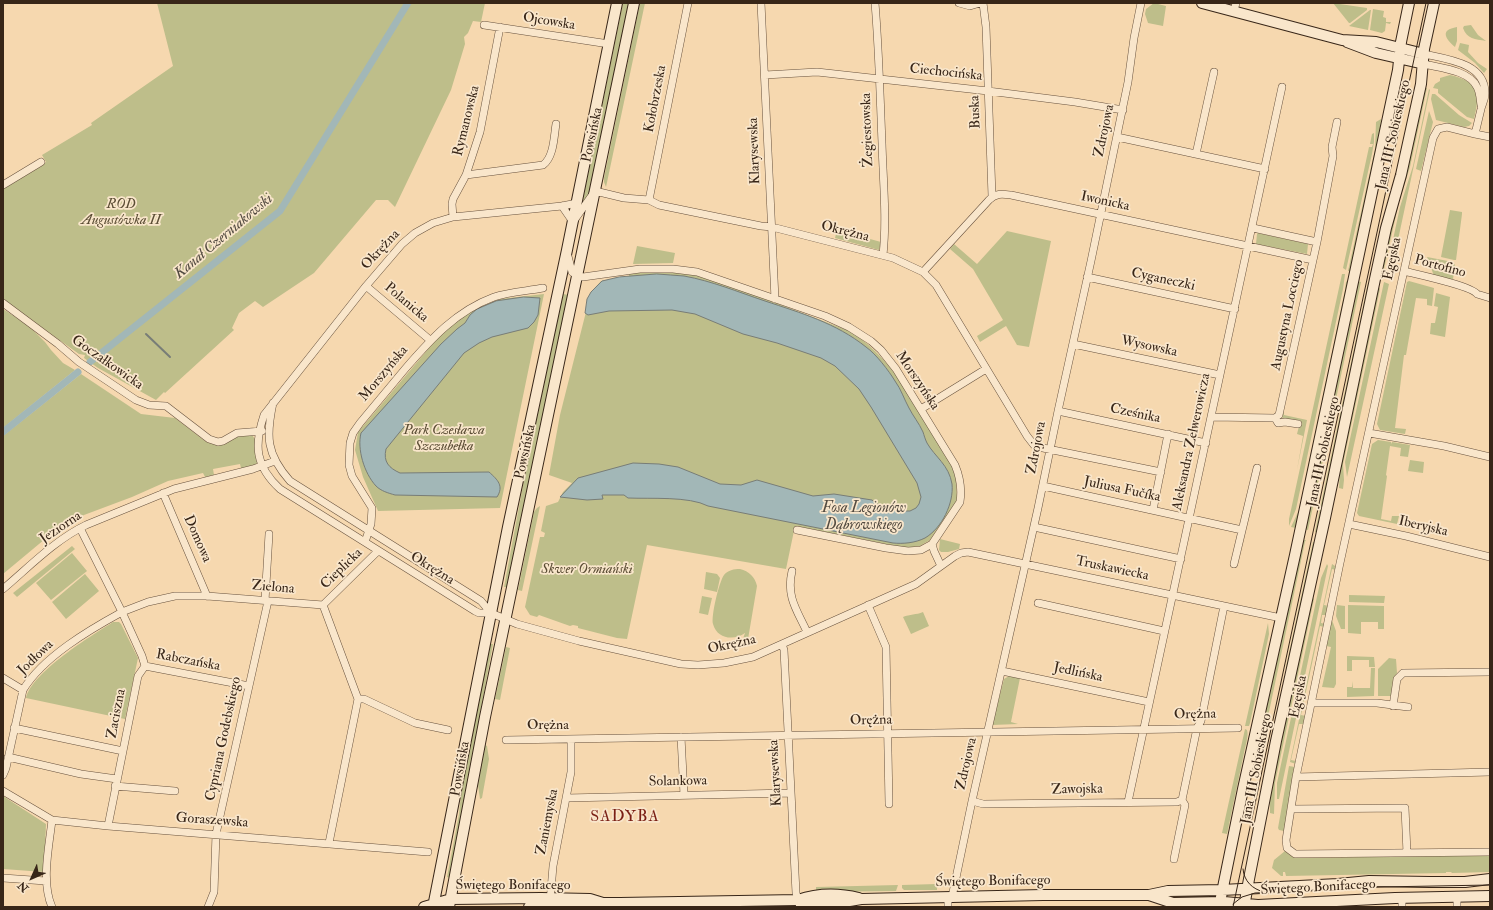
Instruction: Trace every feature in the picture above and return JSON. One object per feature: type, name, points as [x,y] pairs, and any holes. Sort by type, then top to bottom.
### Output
[{"type":"main road","name":"Powsińska","points":[[433,905],[491,612],[577,203],[617,3]]},
{"type":"main road","name":"Powsińska","points":[[450,903],[485,717],[634,3]]},
{"type":"main road","points":[[1202,3],[1235,7],[1342,40],[1357,47],[1400,59],[1424,59]]},
{"type":"main road","name":"Jana III Sobieskiego","points":[[1220,905],[1400,59],[1400,48],[1409,3]]},
{"type":"main road","name":"Jana III Sobieskiego","points":[[1245,906],[1247,888],[1276,741],[1375,278],[1386,228],[1403,168],[1422,79],[1434,3]]},
{"type":"main road","points":[[1342,40],[1370,41],[1400,48],[1424,59]]},
{"type":"main road","name":"Świętego Bonifacego","points":[[424,907],[450,903],[549,903],[590,899],[603,905],[816,903],[843,902],[861,899],[949,900],[1149,895],[1168,891],[1222,890],[1338,884],[1374,880],[1466,882],[1490,880]]},
{"type":"main road","name":"Świętego Bonifacego","points":[[1149,895],[1173,903],[1245,906],[1457,902],[1489,896]]},
{"type":"main road","name":"Świętego Bonifacego","points":[[529,907],[549,903]]},
{"type":"street","name":"Kołobrzeska","points":[[649,200],[688,3]]},
{"type":"street","name":"Klarysewska","points":[[761,3],[766,75],[776,299]]},
{"type":"street","name":"Żegiestowska","points":[[875,3],[884,188],[885,239],[883,255]]},
{"type":"street","points":[[959,3],[970,6],[981,3]]},
{"type":"street","name":"Buska","points":[[981,3],[986,27],[992,196]]},
{"type":"street","name":"Zdrojowa","points":[[949,900],[1034,527],[1101,215],[1123,110],[1141,3]]},
{"type":"street","name":"Ojcowska","points":[[484,25],[609,44]]},
{"type":"street","name":"Rymanowska","points":[[453,217],[453,199],[466,175],[480,132],[500,27]]},
{"type":"street","points":[[1424,59],[1465,64],[1476,71],[1482,80],[1485,98],[1475,134],[1490,137]]},
{"type":"street","name":"Ciechocińska","points":[[766,75],[817,72],[879,78],[1075,102],[1123,110]]},
{"type":"street","points":[[1196,154],[1214,72]]},
{"type":"street","name":"Aleksandra Zelwerowicza","points":[[1128,802],[1164,631],[1266,169],[1282,88]]},
{"type":"street","name":"Augustyna Locciego","points":[[1275,418],[1279,415],[1280,411],[1313,260],[1334,153],[1332,147],[1337,122]]},
{"type":"street","points":[[466,175],[543,165],[550,157],[556,124]]},
{"type":"street","name":"Egejska","points":[[1407,852],[1295,854],[1289,850],[1286,843],[1296,777],[1313,692],[1428,157],[1435,133],[1438,129],[1447,127],[1475,134]]},
{"type":"street","points":[[1117,137],[1266,169]]},
{"type":"street","points":[[3,184],[41,162]]},
{"type":"street","name":"Okrężna","points":[[595,191],[624,198],[649,200],[659,205],[772,227],[883,255],[904,262],[923,272],[936,286],[1030,442],[1038,447],[1160,472]]},
{"type":"street","points":[[562,206],[573,222],[595,191]]},
{"type":"street","name":"Iwonicka","points":[[992,196],[996,194],[1011,194],[1101,215],[1313,260]]},
{"type":"street","points":[[923,272],[992,196]]},
{"type":"street","name":"Okrężna","points":[[491,612],[479,613],[378,551],[280,488],[271,479],[262,466],[257,440],[258,432],[264,415],[273,403],[366,286],[402,244],[415,233],[433,223],[453,217],[562,206],[577,203]]},
{"type":"street","points":[[1253,228],[1316,242]]},
{"type":"street","points":[[567,250],[570,268],[572,272],[578,276]]},
{"type":"street","name":"Morszyńska","points":[[578,276],[640,269],[684,270],[697,272],[825,316],[862,334],[881,350],[896,369],[958,472],[960,502],[932,544]]},
{"type":"street","name":"Portofino","points":[[1404,271],[1463,286],[1475,291],[1477,294],[1490,298]]},
{"type":"street","name":"Cyganeczki","points":[[1087,277],[1235,308]]},
{"type":"street","name":"Polanicka","points":[[366,286],[430,340]]},
{"type":"street","name":"Morszyńska","points":[[364,542],[372,518],[372,508],[352,476],[349,465],[350,443],[353,433],[360,423],[430,340],[451,321],[479,303],[496,296],[542,288]]},
{"type":"street","name":"Goczałkowicka","points":[[3,303],[58,344],[79,362],[136,400],[149,405],[166,406],[209,439],[218,442],[223,441],[237,432],[268,431]]},
{"type":"street","name":"Wysowska","points":[[1073,344],[1220,375]]},
{"type":"street","points":[[921,409],[986,369]]},
{"type":"street","name":"Okrężna","points":[[273,403],[268,431],[271,452],[282,472],[290,481],[481,601],[491,612],[506,620],[579,641],[681,664],[698,665],[724,663],[753,657],[916,584],[941,566]]},
{"type":"street","name":"Cześnika","points":[[1058,411],[1206,442]]},
{"type":"street","points":[[1212,417],[1275,418],[1278,423],[1285,422],[1298,424]]},
{"type":"street","points":[[1369,433],[1444,446],[1490,457]]},
{"type":"street","points":[[1153,510],[1168,434]]},
{"type":"street","name":"Jeziorna","points":[[3,589],[58,543],[80,528],[163,493],[262,466],[275,461]]},
{"type":"street","points":[[1234,564],[1257,468]]},
{"type":"street","name":"Juliusa Fučíka","points":[[1042,486],[1242,530]]},
{"type":"street","name":"Domowa","points":[[163,493],[207,596]]},
{"type":"street","name":"Iberyjska","points":[[1349,524],[1406,536],[1490,557]]},
{"type":"street","points":[[1034,527],[1181,559]]},
{"type":"street","points":[[80,528],[122,612],[145,666]]},
{"type":"street","points":[[797,530],[908,551],[921,550],[932,544],[941,566]]},
{"type":"street","name":"Cypriana Godebskiego","points":[[208,907],[214,892],[216,834],[249,686],[266,601],[269,534]]},
{"type":"street","name":"Cieplicka","points":[[323,605],[378,551]]},
{"type":"street","name":"Truskawiecka","points":[[941,566],[961,552],[968,552],[1281,618]]},
{"type":"street","points":[[792,571],[789,583],[792,599],[807,632]]},
{"type":"street","name":"Zielona","points":[[122,612],[148,602],[167,597],[207,596],[323,605]]},
{"type":"street","points":[[1038,603],[1164,631]]},
{"type":"street","points":[[323,605],[358,698],[329,843]]},
{"type":"street","points":[[868,606],[886,647],[889,804]]},
{"type":"street","points":[[1174,859],[1185,805],[1182,800],[1197,728],[1201,721],[1224,606]]},
{"type":"street","name":"Jodłowa","points":[[3,775],[22,690],[31,678],[66,647],[92,629],[122,612]]},
{"type":"street","name":"Klarysewska","points":[[782,644],[784,650],[796,893],[799,903]]},
{"type":"street","name":"Rabczańska","points":[[145,666],[249,686]]},
{"type":"street","name":"Zaciszna","points":[[108,826],[138,676],[145,666]]},
{"type":"street","name":"Jedlińska","points":[[1002,671],[1149,702]]},
{"type":"street","points":[[1392,706],[1396,679],[1403,673],[1490,672]]},
{"type":"street","points":[[3,678],[22,690]]},
{"type":"street","points":[[358,698],[364,699],[415,723],[448,730]]},
{"type":"street","points":[[1312,703],[1377,704],[1408,707]]},
{"type":"street","points":[[14,728],[123,751]]},
{"type":"street","name":"Orężna","points":[[506,740],[1238,728]]},
{"type":"street","points":[[681,737],[684,795]]},
{"type":"street","name":"Zaniemyska","points":[[549,903],[553,866],[571,772],[571,739]]},
{"type":"street","points":[[8,757],[116,782],[174,791]]},
{"type":"street","points":[[1296,777],[1490,772]]},
{"type":"street","name":"Goraszewska","points":[[3,791],[52,820],[108,826],[428,852]]},
{"type":"street","name":"Solankowa","points":[[566,798],[790,793]]},
{"type":"street","name":"Zawojska","points":[[972,801],[983,804],[1177,802],[1182,800]]},
{"type":"street","points":[[1291,809],[1406,808],[1407,852],[1490,852]]},
{"type":"street","points":[[52,820],[46,881],[48,898],[52,907]]},
{"type":"street","points":[[3,878],[46,881]]},
{"type":"green space","name":"ROD Augustówka II","points":[[157,3],[485,3],[481,22],[473,21],[468,33],[464,37],[465,44],[451,90],[395,207],[388,200],[376,200],[314,273],[263,307],[255,301],[239,313],[232,328],[234,330],[156,400],[98,368],[84,358],[85,355],[79,354],[3,300],[3,189],[46,162],[42,155],[92,125],[91,123],[173,66]]},
{"type":"green space","points":[[623,3],[628,3],[626,15],[589,195],[582,204]]},
{"type":"green space","points":[[640,3],[645,3],[606,187],[604,178]]},
{"type":"green space","points":[[1154,3],[1166,6],[1163,26],[1148,23],[1145,14],[1146,9]]},
{"type":"green space","points":[[1333,3],[1367,8],[1367,10],[1349,23]]},
{"type":"green space","points":[[1373,9],[1384,11],[1383,17],[1386,18],[1386,22],[1391,22],[1390,24],[1386,23],[1385,31],[1382,33],[1370,30]]},
{"type":"green space","points":[[1370,10],[1368,30],[1349,26]]},
{"type":"green space","points":[[1471,25],[1478,35],[1486,41],[1472,38],[1465,32],[1463,28],[1464,26]]},
{"type":"green space","points":[[1457,27],[1457,41],[1455,47],[1447,38],[1446,33],[1451,28]]},
{"type":"green space","points":[[1460,43],[1469,45],[1468,52],[1478,63],[1487,69],[1484,73],[1475,63],[1458,50]]},
{"type":"green space","points":[[1450,75],[1467,81],[1476,89],[1477,101],[1474,119],[1467,117],[1438,93],[1438,89],[1433,88],[1435,84],[1440,81],[1440,78]]},
{"type":"green space","points":[[1424,88],[1427,88],[1410,167],[1399,202],[1382,278],[1380,277]]},
{"type":"green space","points":[[1429,89],[1392,268],[1389,267],[1388,263],[1400,207],[1413,166]]},
{"type":"green space","points":[[1432,94],[1435,94],[1459,115],[1472,123],[1469,126],[1464,127],[1436,120],[1431,99]]},
{"type":"green space","points":[[1429,111],[1433,122],[1421,171],[1416,169]]},
{"type":"green space","points":[[1381,119],[1380,133],[1351,271],[1348,271],[1375,149],[1376,122]]},
{"type":"green space","points":[[1374,133],[1374,142],[1372,154],[1346,270],[1343,268],[1369,147],[1372,147],[1373,144],[1370,144],[1372,134]]},
{"type":"green space","points":[[1450,210],[1462,212],[1456,260],[1441,257]]},
{"type":"green space","points":[[837,230],[881,242],[879,250],[835,238]]},
{"type":"green space","points":[[1007,231],[1051,241],[1029,347],[1017,345],[1006,326],[980,342],[977,336],[1003,320],[973,269],[950,249],[954,244],[977,264]]},
{"type":"green space","points":[[1258,233],[1308,244],[1307,254],[1256,244]]},
{"type":"green space","points":[[637,246],[675,253],[673,263],[633,264]]},
{"type":"green space","points":[[1427,257],[1453,262],[1455,265],[1453,279],[1448,280],[1434,276]]},
{"type":"green space","name":"Skwer Ormiański","points":[[671,272],[698,275],[852,332],[868,345],[883,359],[908,392],[951,463],[956,475],[957,500],[930,540],[920,546],[906,548],[795,526],[786,569],[647,545],[627,639],[617,638],[578,628],[578,626],[570,626],[539,615],[537,617],[530,615],[525,607],[540,537],[544,537],[545,533],[541,531],[546,506],[558,502],[563,492],[572,483],[549,475],[560,415],[591,292],[601,281],[629,276],[629,273]]},
{"type":"green space","points":[[1342,274],[1345,274],[1343,289],[1296,509],[1289,526],[1289,519]]},
{"type":"green space","points":[[1349,279],[1296,528],[1291,527],[1299,510],[1346,282]]},
{"type":"green space","points":[[1357,281],[1361,282],[1308,530],[1304,529]]},
{"type":"green space","points":[[1409,281],[1434,288],[1432,306],[1427,305],[1427,299],[1416,298],[1406,355],[1404,355],[1395,428],[1406,429],[1405,434],[1380,430],[1377,424],[1407,282]]},
{"type":"green space","points":[[1384,282],[1389,284],[1347,477],[1345,462]]},
{"type":"green space","points":[[1368,283],[1370,284],[1318,533],[1315,532]]},
{"type":"green space","points":[[1378,285],[1380,289],[1343,464],[1343,489],[1339,488],[1340,469]]},
{"type":"green space","points":[[1436,293],[1450,297],[1445,337],[1430,334],[1431,323],[1435,323],[1438,307],[1434,306]]},
{"type":"green space","name":"Park Czesława Szczubełka","points":[[544,294],[500,508],[378,511],[363,477],[355,450],[358,432],[446,328],[464,314],[500,299]]},
{"type":"green space","points":[[563,294],[569,295],[508,587],[504,587],[524,480]]},
{"type":"green space","points":[[3,309],[28,325],[63,363],[75,370],[3,428]]},
{"type":"green space","points":[[81,374],[141,414],[175,418],[205,441],[210,442],[239,435],[252,435],[255,439],[257,463],[243,469],[241,468],[240,464],[213,469],[214,475],[205,477],[203,473],[168,481],[132,497],[84,515],[57,529],[3,574],[3,436]]},
{"type":"green space","points":[[1284,410],[1284,415],[1307,420],[1297,470],[1303,436],[1297,434],[1300,422],[1282,419]]},
{"type":"green space","points":[[1378,440],[1391,442],[1391,444],[1392,442],[1410,445],[1408,457],[1400,456],[1401,448],[1390,446],[1381,519],[1391,521],[1392,516],[1399,516],[1397,524],[1359,516],[1357,513],[1372,444]]},
{"type":"green space","points":[[1410,460],[1424,462],[1423,473],[1408,471]]},
{"type":"green space","points":[[540,506],[522,591],[518,590],[534,512]]},
{"type":"green space","points":[[940,539],[960,544],[959,549],[941,552],[939,550]]},
{"type":"green space","points":[[1302,540],[1306,540],[1266,726],[1262,725]]},
{"type":"green space","points":[[1313,542],[1315,542],[1288,667],[1286,667]]},
{"type":"green space","points":[[72,546],[75,549],[17,597],[13,593]]},
{"type":"green space","points":[[72,553],[87,571],[51,600],[36,583]]},
{"type":"green space","points":[[1327,564],[1328,566],[1279,799],[1277,799],[1277,783],[1321,578]]},
{"type":"green space","points":[[1332,564],[1335,566],[1336,570],[1332,569],[1324,605],[1329,606],[1327,615],[1322,615],[1321,623],[1325,624],[1324,627],[1320,626],[1301,715],[1306,716],[1304,724],[1299,724],[1291,760],[1296,761],[1296,764],[1290,762]]},
{"type":"green space","points":[[740,569],[751,575],[757,586],[747,645],[741,644],[745,633],[741,636],[731,638],[722,636],[715,629],[713,624],[714,607],[722,579],[729,571]]},
{"type":"green space","points":[[706,572],[717,574],[720,578],[717,592],[704,589]]},
{"type":"green space","points":[[85,574],[99,591],[66,619],[52,602]]},
{"type":"green space","points":[[1349,595],[1385,596],[1384,603],[1349,602]]},
{"type":"green space","points":[[702,596],[712,598],[708,615],[699,613]]},
{"type":"green space","points":[[1313,598],[1275,783],[1274,814],[1270,813],[1270,796],[1306,619]]},
{"type":"green space","points":[[1337,605],[1345,606],[1345,629],[1341,629],[1336,616]]},
{"type":"green space","points":[[1348,605],[1384,606],[1384,629],[1378,629],[1378,622],[1361,622],[1361,634],[1348,633]]},
{"type":"green space","points":[[923,612],[929,626],[911,634],[903,617]]},
{"type":"green space","points":[[1332,620],[1336,631],[1336,684],[1334,688],[1322,687],[1331,647],[1326,646]]},
{"type":"green space","points":[[113,622],[119,622],[121,624],[138,658],[125,719],[26,698],[39,677],[50,666],[77,645]]},
{"type":"green space","points":[[1268,623],[1269,634],[1250,723],[1249,726],[1245,726]]},
{"type":"green space","points":[[490,644],[493,644],[450,878],[447,877],[459,814],[462,784]]},
{"type":"green space","points":[[506,647],[510,648],[500,700],[495,699]]},
{"type":"green space","points":[[1347,656],[1374,657],[1375,667],[1369,667],[1369,660],[1352,660],[1352,671],[1347,671]]},
{"type":"green space","points":[[1389,658],[1396,659],[1397,673],[1393,679],[1392,696],[1378,696],[1378,669]]},
{"type":"green space","points":[[1371,668],[1375,668],[1374,696],[1347,697],[1347,687],[1352,687],[1352,681],[1353,688],[1370,688]]},
{"type":"green space","points":[[1009,676],[1020,678],[1011,722],[1018,724],[992,725],[1004,679]]},
{"type":"green space","points":[[1245,729],[1247,730],[1247,738],[1227,834],[1222,833]]},
{"type":"green space","points":[[1260,735],[1264,736],[1255,778],[1252,777]]},
{"type":"green space","points":[[485,745],[487,746],[489,759],[482,798],[480,799],[478,785]]},
{"type":"green space","points":[[1289,766],[1295,767],[1284,831],[1279,830],[1278,828]]},
{"type":"green space","points":[[3,796],[46,824],[44,872],[3,869]]},
{"type":"green space","points":[[1285,851],[1293,857],[1299,858],[1490,855],[1490,872],[1286,876],[1285,872],[1283,872],[1283,876],[1281,876],[1272,868],[1274,860]]},
{"type":"green space","points":[[937,884],[937,890],[904,890],[902,888],[902,885]]},
{"type":"green space","points":[[898,885],[896,891],[816,892],[816,887]]},
{"type":"water","name":"Fosa Legionów Dąbrowskiego","points":[[657,274],[684,276],[705,281],[805,314],[843,331],[870,350],[882,363],[897,384],[927,443],[945,466],[950,477],[952,491],[949,507],[942,522],[937,528],[921,540],[909,543],[893,543],[680,499],[628,498],[624,495],[602,495],[603,499],[587,500],[560,497],[578,478],[633,463],[659,464],[678,467],[720,484],[741,485],[757,480],[813,496],[834,494],[872,500],[877,504],[904,511],[910,511],[916,508],[919,504],[921,497],[917,483],[871,407],[859,389],[835,366],[821,358],[777,343],[743,334],[695,314],[672,310],[609,311],[588,315],[585,313],[587,299],[591,292],[602,281],[619,277]]},
{"type":"water","points":[[524,297],[540,298],[538,315],[534,322],[528,328],[492,337],[479,343],[464,353],[386,449],[385,454],[386,461],[390,467],[400,473],[489,472],[500,486],[497,497],[395,495],[378,488],[372,481],[362,461],[360,446],[361,433],[441,344],[465,323],[470,315],[477,309],[496,301]]},
{"type":"waterway","name":"Kanał Czerniakowski","points":[[90,362],[280,211],[408,3]]},
{"type":"waterway","points":[[146,334],[170,357]]},
{"type":"waterway","name":"Kanał Czerniakowski","points":[[3,432],[78,372]]},
{"type":"tram line","points":[[1233,907],[1426,3]]},
{"type":"tram line","points":[[1243,869],[1249,884],[1252,887],[1264,892]]},
{"type":"tram line","points":[[1233,904],[1242,897],[1255,893],[1380,887],[1490,885]]},
{"type":"district","name":"SADYBA","points":[[625,818]]}]
